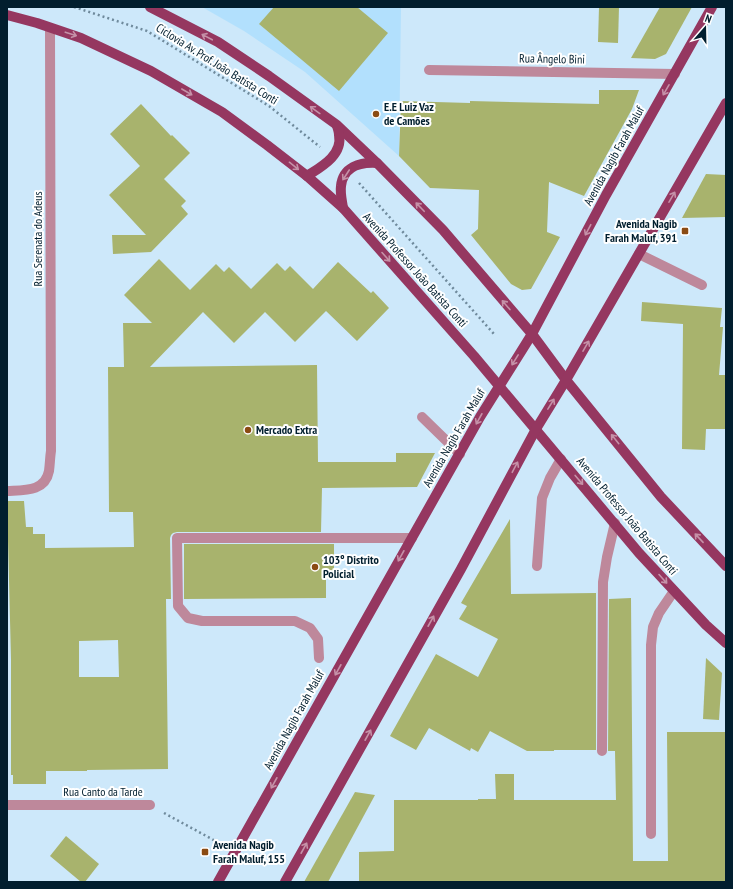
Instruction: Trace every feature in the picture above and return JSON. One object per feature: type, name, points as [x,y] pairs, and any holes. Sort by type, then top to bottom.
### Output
[{"type":"main road","points":[[151,7],[218,42],[269,76],[336,125],[377,163],[442,230],[532,334],[566,380],[661,497],[726,566]]},
{"type":"main road","name":"Avenida Nagib Farah Maluf","points":[[218,882],[485,408],[532,334],[606,196],[712,7]]},
{"type":"main road","name":"Avenida Professor João Batista Conti","points":[[7,15],[81,38],[151,71],[222,112],[267,144],[307,176],[343,208],[474,356],[639,553],[706,625],[726,643]]},
{"type":"main road","points":[[285,882],[461,569],[536,429],[566,380],[726,103]]},
{"type":"main road","points":[[307,176],[322,167],[333,157],[339,147],[340,136],[336,125]]},
{"type":"main road","points":[[343,208],[341,186],[344,176],[350,169],[359,164],[369,162],[377,163]]},
{"type":"street","name":"Rua Serenata do Adeus","points":[[7,491],[34,489],[46,480],[49,471],[51,451],[50,28]]},
{"type":"street","name":"Rua Ângelo Bini","points":[[429,70],[675,74]]},
{"type":"street","points":[[639,254],[702,285]]},
{"type":"street","points":[[422,417],[460,454]]},
{"type":"street","points":[[537,566],[542,498],[550,478],[561,459]]},
{"type":"street","points":[[602,751],[603,582],[614,523]]},
{"type":"street","points":[[319,658],[318,639],[310,628],[295,621],[202,621],[188,618],[178,606],[177,538],[412,538]]},
{"type":"street","points":[[651,834],[651,645],[653,627],[659,613],[674,591]]},
{"type":"street","name":"Rua Canto da Tarde","points":[[7,805],[150,805]]},
{"type":"path","name":"Ciclovia Av. Prof. João Batista Conti","points":[[74,7],[147,31],[269,106],[318,145]]},
{"type":"path","points":[[360,184],[494,334]]},
{"type":"path","name":"Rua Canto da Tarde","points":[[150,805],[235,851]]},
{"type":"shaded area","name":"E.E Luiz Vaz de Camões","points":[[202,7],[401,7],[399,156],[305,72],[244,31]]},
{"type":"building","points":[[274,7],[357,7],[388,33],[339,91],[259,24]]},
{"type":"building","points":[[599,7],[619,7],[618,43],[598,42]]},
{"type":"building","points":[[660,7],[692,7],[666,54],[655,59],[631,58]]},
{"type":"building","points":[[599,90],[639,90],[632,109],[584,196],[549,182],[547,232],[560,237],[531,289],[522,290],[511,284],[471,235],[478,229],[479,190],[430,188],[399,156],[401,101],[599,104]]},
{"type":"building","points":[[141,104],[171,136],[172,135],[190,153],[164,179],[186,201],[181,206],[188,214],[151,252],[113,254],[112,235],[146,235],[109,195],[140,166],[110,134]]},
{"type":"building","points":[[706,174],[726,175],[726,217],[682,218]]},
{"type":"building","points":[[159,259],[190,290],[216,264],[224,272],[229,267],[251,289],[277,263],[285,271],[290,266],[313,289],[338,262],[371,293],[373,291],[389,308],[357,341],[326,311],[295,342],[265,312],[234,343],[203,312],[150,367],[317,365],[318,462],[396,462],[396,453],[435,453],[417,487],[322,488],[321,532],[173,533],[170,538],[171,599],[166,599],[168,769],[46,771],[46,784],[13,784],[13,775],[11,775],[11,659],[7,501],[24,501],[26,527],[33,527],[33,534],[45,534],[45,548],[134,547],[133,512],[109,512],[108,367],[124,367],[123,323],[152,323],[124,295]],"holes":[[[118,640],[119,677],[79,677],[79,641]]]},
{"type":"building","points":[[642,302],[722,308],[720,327],[723,327],[719,375],[726,375],[726,429],[706,429],[705,450],[682,449],[683,324],[641,321]]},
{"type":"building","points":[[510,519],[511,594],[596,593],[596,750],[527,751],[490,731],[478,752],[471,748],[470,751],[429,728],[416,750],[390,736],[436,654],[478,677],[498,639],[459,619],[467,606],[461,603]]},
{"type":"building","points":[[184,544],[334,544],[334,578],[326,578],[326,598],[184,599]]},
{"type":"building","points":[[631,598],[633,861],[668,861],[667,732],[726,732],[726,882],[359,882],[359,852],[394,851],[394,800],[496,799],[495,774],[514,774],[514,800],[616,800],[615,751],[608,751],[609,599]]},
{"type":"building","points":[[706,658],[722,673],[719,720],[703,719]]},
{"type":"building","points":[[355,792],[375,795],[328,882],[304,882]]},
{"type":"building","points":[[66,836],[99,864],[85,882],[81,882],[50,856]]},
{"type":"place","name":"E.E Luiz Vaz de Camões","points":[[376,114]]},
{"type":"place","name":"Avenida Nagib Farah Maluf, 391","points":[[685,231]]},
{"type":"place","name":"Mercado Extra","points":[[248,430]]},
{"type":"place","name":"103º Distrito Policial","points":[[315,567]]},
{"type":"place","name":"Avenida Nagib Farah Maluf, 155","points":[[205,852]]}]
